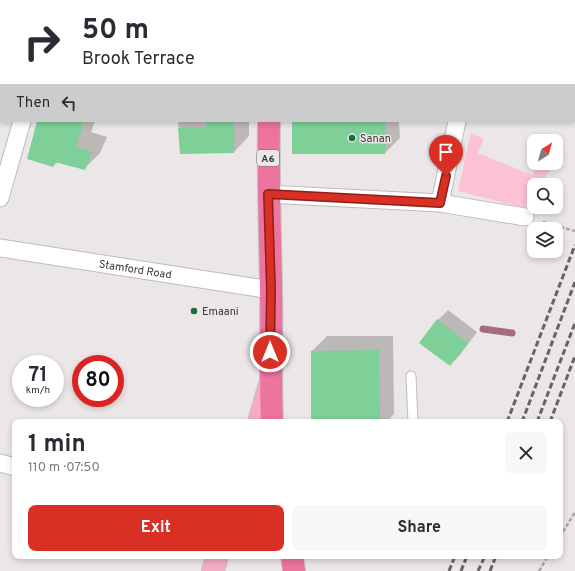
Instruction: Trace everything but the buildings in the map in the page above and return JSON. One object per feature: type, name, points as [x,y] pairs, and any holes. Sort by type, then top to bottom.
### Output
[{"type":"highway","name":"A6","points":[[269,122],[268,194],[271,290],[270,383],[272,419]]},
{"type":"highway","points":[[292,559],[294,571]]},
{"type":"main road","points":[[260,419],[270,383]]},
{"type":"main road","points":[[213,571],[216,559]]},
{"type":"street","points":[[0,198],[22,122]]},
{"type":"street","points":[[440,203],[457,122]]},
{"type":"street","points":[[268,194],[440,203],[525,217]]},
{"type":"street","name":"Stamford Road","points":[[0,248],[271,290]]},
{"type":"street","points":[[0,463],[12,466]]},
{"type":"lane","points":[[411,376],[413,419]]},
{"type":"path","points":[[525,217],[575,231]]},
{"type":"path","points":[[563,531],[575,512]]},
{"type":"path","points":[[539,571],[546,559]]},
{"type":"shaded area","points":[[471,133],[484,139],[478,153],[532,175],[534,170],[550,170],[545,178],[527,178],[527,205],[525,208],[458,191]]},
{"type":"waterway","points":[[483,329],[512,333]]},
{"type":"railway","points":[[508,419],[575,245]]},
{"type":"railway","points":[[523,419],[575,282]]},
{"type":"railway","points":[[538,419],[575,323]]},
{"type":"railway","points":[[551,419],[575,356]]},
{"type":"railway","points":[[449,571],[454,559]]},
{"type":"railway","points":[[461,571],[466,559]]},
{"type":"railway","points":[[478,571],[484,559]]},
{"type":"railway","points":[[490,571],[495,559]]},
{"type":"place","name":"Sanan","points":[[352,138]]},
{"type":"place","name":"Emaani","points":[[194,311]]},
{"type":"route","points":[[270,352],[271,290],[268,194],[440,203],[446,176]]}]
